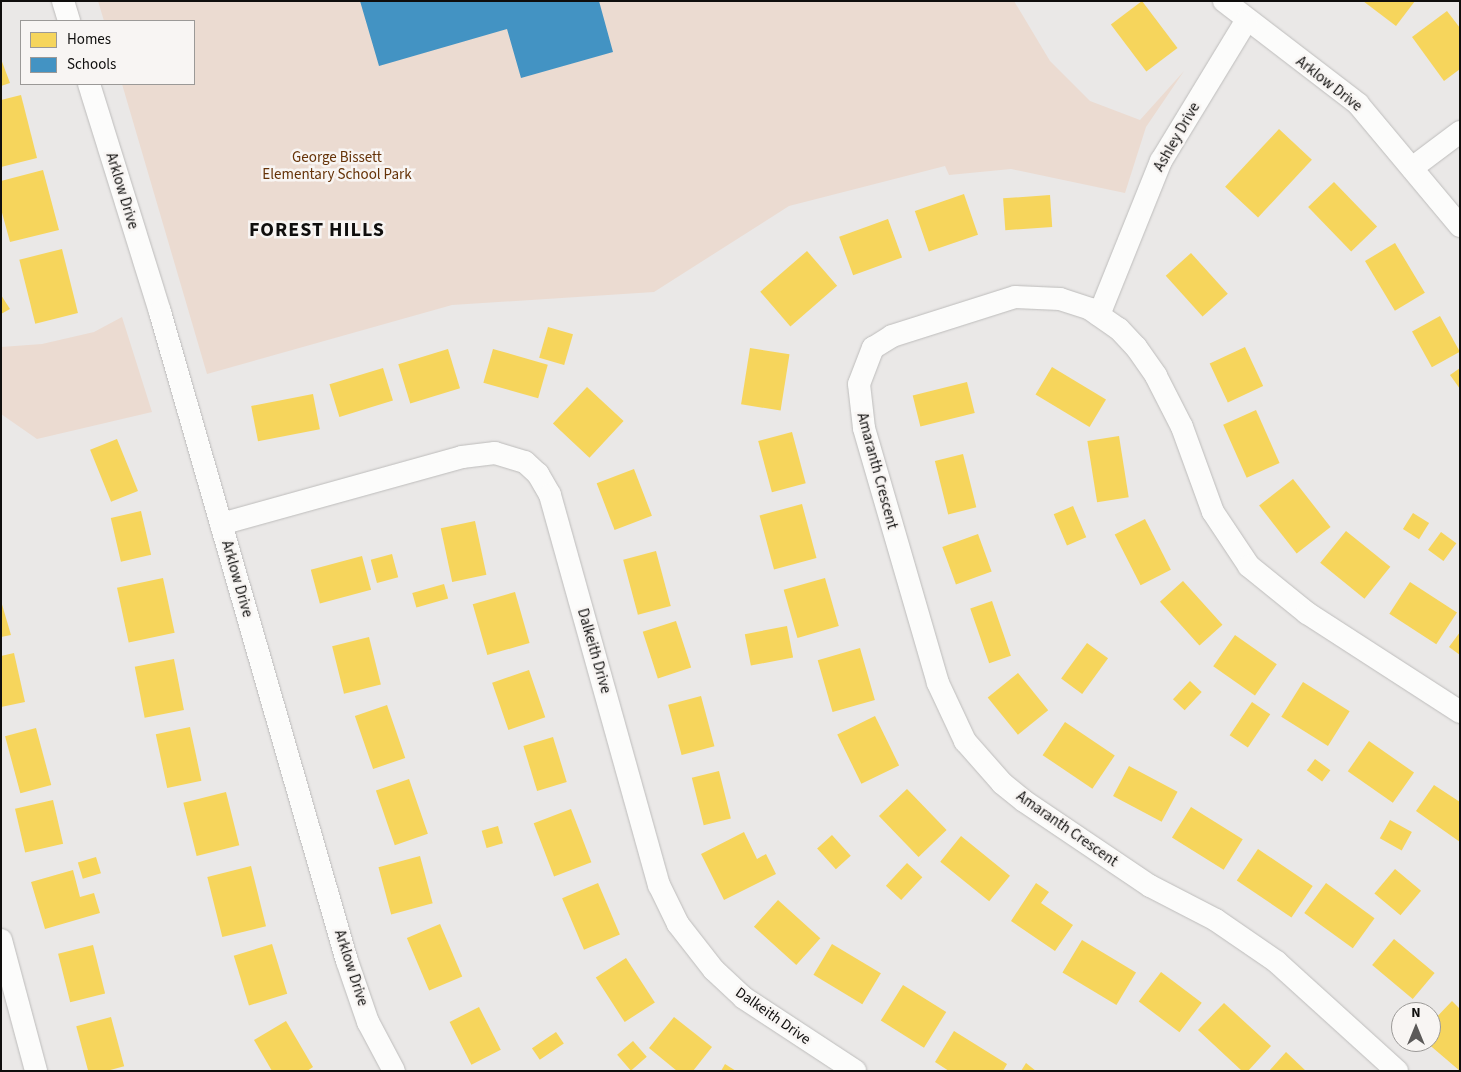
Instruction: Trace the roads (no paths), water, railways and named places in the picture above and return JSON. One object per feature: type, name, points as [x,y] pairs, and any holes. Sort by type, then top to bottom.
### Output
[{"type":"street","points":[[63,1],[69,20]]},
{"type":"street","name":"Arklow Drive","points":[[1224,1],[1246,21],[1358,104],[1460,226]]},
{"type":"street","name":"Ashley Drive","points":[[1099,315],[1161,161],[1246,21]]},
{"type":"street","name":"Arklow Drive","points":[[89,85],[160,312],[347,960],[368,1022],[394,1071]]},
{"type":"street","points":[[1412,168],[1460,132]]},
{"type":"street","name":"Amaranth Crescent","points":[[1397,1071],[1277,962],[1216,920],[1150,886],[1002,783],[965,741],[941,690],[864,428],[858,401],[859,384],[873,348],[892,336],[1016,297],[1060,299],[1080,304],[1099,315],[1136,347],[1156,376],[1182,427],[1213,512],[1249,566],[1307,613],[1460,712]]},
{"type":"street","name":"Dalkeith Drive","points":[[221,524],[468,456],[503,454],[532,468],[550,495],[659,885],[678,924],[714,970],[744,998],[855,1071]]},
{"type":"street","points":[[1,940],[36,1071]]},
{"type":"district","name":"FOREST HILLS","points":[[317,230]]},
{"type":"park label","name":"George Bissett Elementary School Park","points":[[337,166]]}]
